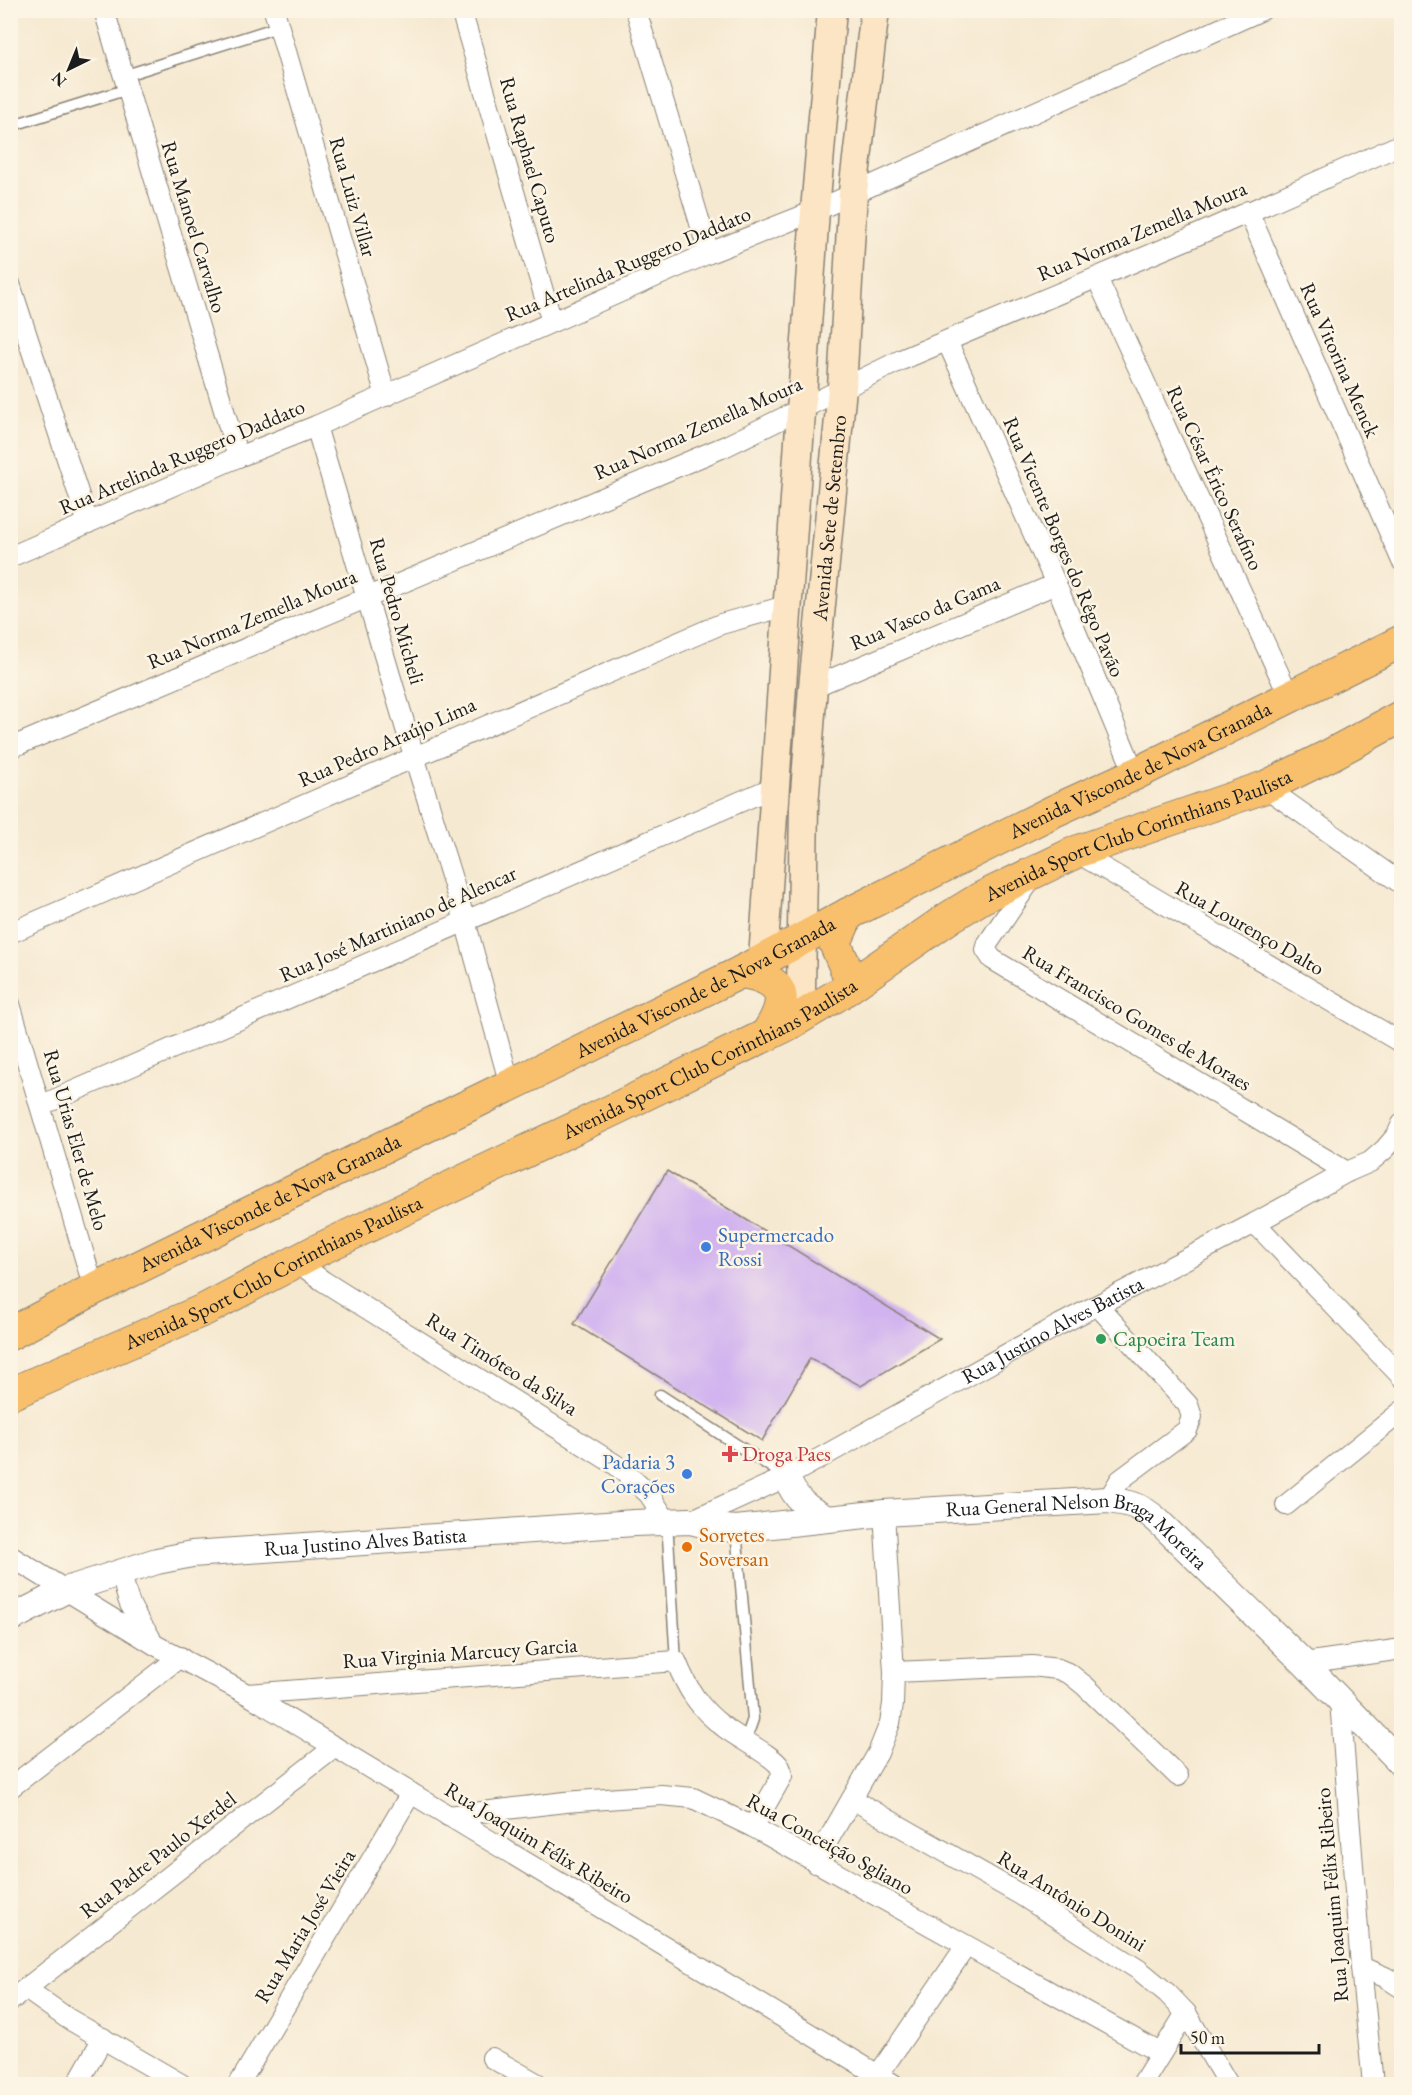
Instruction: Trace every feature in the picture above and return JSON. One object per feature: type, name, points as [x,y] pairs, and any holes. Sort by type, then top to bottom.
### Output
[{"type":"main road","name":"Avenida Sete de Setembro","points":[[752,965],[774,787],[815,211],[832,10]]},
{"type":"main road","name":"Avenida Sete de Setembro","points":[[779,1029],[800,996],[804,806],[813,687],[842,387],[854,192],[875,10]]},
{"type":"main road","name":"Avenida Visconde de Nova Granada","points":[[10,1334],[94,1289],[510,1085],[1054,811],[1135,774],[1401,641]]},
{"type":"main road","name":"Avenida Sport Club Corinthians Paulista","points":[[10,1394],[206,1309],[297,1262],[779,1029],[856,982],[974,903],[1076,852],[1265,787],[1401,716]]},
{"type":"main road","points":[[848,914],[836,940],[836,946],[847,971],[856,982]]},
{"type":"main road","points":[[752,965],[762,977],[775,986],[781,998],[779,1029]]},
{"type":"street","name":"Rua Manoel Carvalho","points":[[104,10],[238,457]]},
{"type":"street","name":"Rua Raphael Caputo","points":[[462,10],[552,322]]},
{"type":"street","points":[[636,10],[709,253]]},
{"type":"street","name":"Rua Artelinda Ruggero Daddato","points":[[10,557],[238,457],[386,396],[709,253],[815,211],[1262,10]]},
{"type":"street","name":"Rua Luiz Villar","points":[[276,19],[386,396]]},
{"type":"street","name":"Rua Norma Zemella Moura","points":[[10,748],[726,446],[842,387],[1248,211],[1400,148]]},
{"type":"street","name":"Rua Vitorina Menck","points":[[1248,211],[1401,561]]},
{"type":"street","name":"Rua César Érico Serafino","points":[[1097,278],[1290,698]]},
{"type":"street","points":[[10,284],[88,523]]},
{"type":"street","name":"Rua Vicente Borges do Rêgo Pavão","points":[[947,341],[1056,584],[1135,774]]},
{"type":"street","name":"Rua Pedro Micheli","points":[[316,426],[465,921],[510,1085]]},
{"type":"street","name":"Rua Vasco da Gama","points":[[813,687],[1056,584]]},
{"type":"street","name":"Rua Pedro Araújo Lima","points":[[10,933],[721,624],[786,606]]},
{"type":"street","name":"Rua José Martiniano de Alencar","points":[[42,1105],[774,787]]},
{"type":"street","points":[[1265,787],[1399,877]]},
{"type":"street","name":"Rua Lourenço Dalto","points":[[1076,852],[1401,1043]]},
{"type":"street","name":"Rua Francisco Gomes de Moraes","points":[[1036,872],[988,943],[986,950],[992,959],[1347,1172]]},
{"type":"street","name":"Rua Urias Eler de Melo","points":[[10,1004],[42,1105],[94,1289]]},
{"type":"street","name":"Rua Justino Alves Batista","points":[[10,1619],[66,1590],[157,1561],[218,1551],[678,1522],[786,1477],[1050,1330],[1255,1223],[1347,1172],[1370,1162],[1400,1134]]},
{"type":"street","points":[[1255,1223],[1401,1377]]},
{"type":"street","name":"Rua Timóteo da Silva","points":[[297,1262],[323,1281],[616,1465],[678,1522]]},
{"type":"street","points":[[1098,1306],[1188,1405],[1192,1417],[1186,1430],[1120,1480],[1108,1500]]},
{"type":"street","points":[[1286,1505],[1401,1411]]},
{"type":"street","points":[[786,1477],[793,1492],[808,1509],[828,1519]]},
{"type":"street","name":"Rua General Nelson Braga Moreira","points":[[678,1522],[736,1529],[884,1513],[1108,1500],[1143,1508],[1304,1664],[1401,1764]]},
{"type":"street","points":[[814,1863],[878,1753],[890,1723],[894,1672],[884,1513]]},
{"type":"street","name":"Rua Joaquim Félix Ribeiro","points":[[10,1556],[157,1646],[247,1694],[335,1747],[881,2082]]},
{"type":"street","name":"Rua Joaquim Félix Ribeiro","points":[[122,1572],[125,1595],[136,1617],[157,1646]]},
{"type":"street","points":[[1304,1664],[1401,1649]]},
{"type":"street","points":[[10,1788],[180,1658]]},
{"type":"street","points":[[676,1661],[688,1689],[699,1704],[722,1727],[774,1761],[782,1770],[782,1776],[753,1827]]},
{"type":"street","name":"Rua Virginia Marcucy Garcia","points":[[247,1694],[676,1661]]},
{"type":"street","points":[[894,1672],[1012,1666],[1058,1669],[1070,1674],[1085,1686],[1178,1776]]},
{"type":"street","name":"Rua Joaquim Félix Ribeiro","points":[[1340,1701],[1361,1967],[1373,2085]]},
{"type":"street","name":"Rua Padre Paulo Xerdel","points":[[18,1995],[335,1747]]},
{"type":"street","name":"Rua Maria José Vieira","points":[[239,2085],[411,1793]]},
{"type":"street","name":"Rua Conceição Sgliano","points":[[448,1816],[565,1802],[662,1795],[693,1798],[753,1827],[814,1863],[1160,2053]]},
{"type":"street","name":"Rua Antônio Donini","points":[[852,1799],[1021,1895],[1102,1945],[1139,1971],[1167,1993],[1186,2013],[1228,2085]]},
{"type":"street","points":[[881,2082],[966,1946]]},
{"type":"street","points":[[1361,1967],[1385,1977],[1401,1988]]},
{"type":"street","points":[[18,1995],[67,2018],[181,2085]]},
{"type":"street","points":[[1142,2085],[1186,2013]]},
{"type":"street","points":[[77,2085],[103,2038]]},
{"type":"street","points":[[492,2058],[538,2085]]},
{"type":"lane","points":[[10,126],[125,82],[276,19]]},
{"type":"lane","points":[[660,1395],[786,1477]]},
{"type":"lane","points":[[676,1661],[678,1522]]},
{"type":"lane","points":[[736,1529],[753,1719],[746,1742]]},
{"type":"building","name":"Supermercado Rossi","points":[[667,1171],[940,1339],[861,1386],[810,1358],[762,1441],[574,1324]]},
{"type":"place","name":"Supermercado Rossi","points":[[706,1247]]},
{"type":"place","name":"Capoeira Team","points":[[1101,1339]]},
{"type":"place","name":"Droga Paes","points":[[730,1454]]},
{"type":"place","name":"Padaria 3 Corações","points":[[687,1474]]},
{"type":"place","name":"Sorvetes Soversan","points":[[687,1547]]}]
